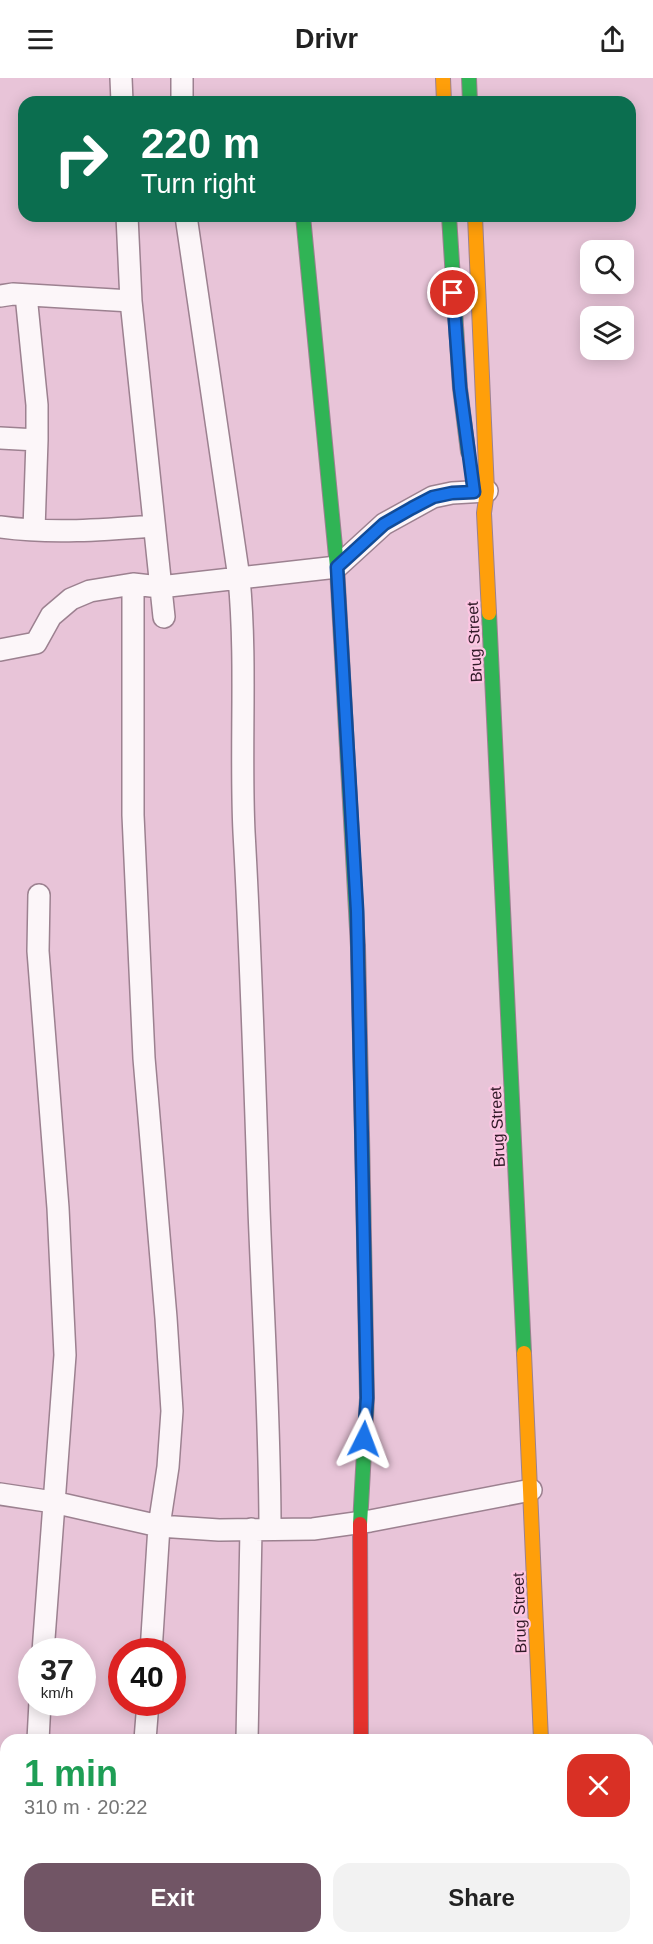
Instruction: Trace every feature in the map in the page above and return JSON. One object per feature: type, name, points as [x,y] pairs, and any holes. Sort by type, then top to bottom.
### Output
[{"type":"main road","points":[[304,222],[337,567],[357,911],[367,1398],[360,1522],[362,1734]]},
{"type":"main road","name":"Brug Street","points":[[449,222],[460,388],[476,483],[484,513],[541,1734]]},
{"type":"main road","name":"Brug Street","points":[[475,222],[476,483]]},
{"type":"street","points":[[121,78],[122,96]]},
{"type":"street","points":[[182,78],[182,96]]},
{"type":"street","points":[[127,222],[131,301],[164,617]]},
{"type":"street","points":[[187,222],[243,618],[242,776],[254,1009],[259,1210],[270,1422],[247,1734]]},
{"type":"street","points":[[0,296],[26,295],[131,301]]},
{"type":"street","points":[[26,295],[38,405],[34,530]]},
{"type":"street","points":[[0,438],[38,440]]},
{"type":"street","points":[[0,650],[36,643],[51,616],[71,599],[90,591],[133,584],[160,587],[337,567],[384,524],[433,497],[452,493],[476,483]]},
{"type":"street","points":[[0,527],[92,531],[153,526]]},
{"type":"street","points":[[133,584],[133,815],[144,1047],[172,1411],[168,1467],[159,1526],[152,1638]]},
{"type":"street","points":[[39,895],[38,951],[58,1208],[65,1356],[44,1638]]},
{"type":"street","points":[[0,1494],[53,1502],[159,1526],[219,1530],[313,1528],[360,1522],[531,1490]]},
{"type":"street","points":[[38,1734],[39,1716]]},
{"type":"street","points":[[145,1734],[147,1716]]},
{"type":"traffic: fast","points":[[469,78],[470,96]]},
{"type":"traffic: fast","points":[[304,222],[337,567],[358,947]]},
{"type":"traffic: fast","points":[[449,222],[460,388],[468,452]]},
{"type":"traffic: fast","points":[[489,613],[524,1353]]},
{"type":"traffic: fast","points":[[360,1524],[367,1398],[362,1135]]},
{"type":"traffic: slow","points":[[443,78],[444,96]]},
{"type":"traffic: slow","points":[[475,222],[487,491],[484,513],[489,613]]},
{"type":"traffic: slow","points":[[358,947],[362,1135]]},
{"type":"traffic: slow","points":[[524,1353],[541,1734]]},
{"type":"traffic: jam","points":[[360,1524],[361,1734]]},
{"type":"route","points":[[364,1439],[367,1398],[357,911],[337,567],[384,524],[412,508],[433,497],[474,492],[460,388],[453,293]]}]
